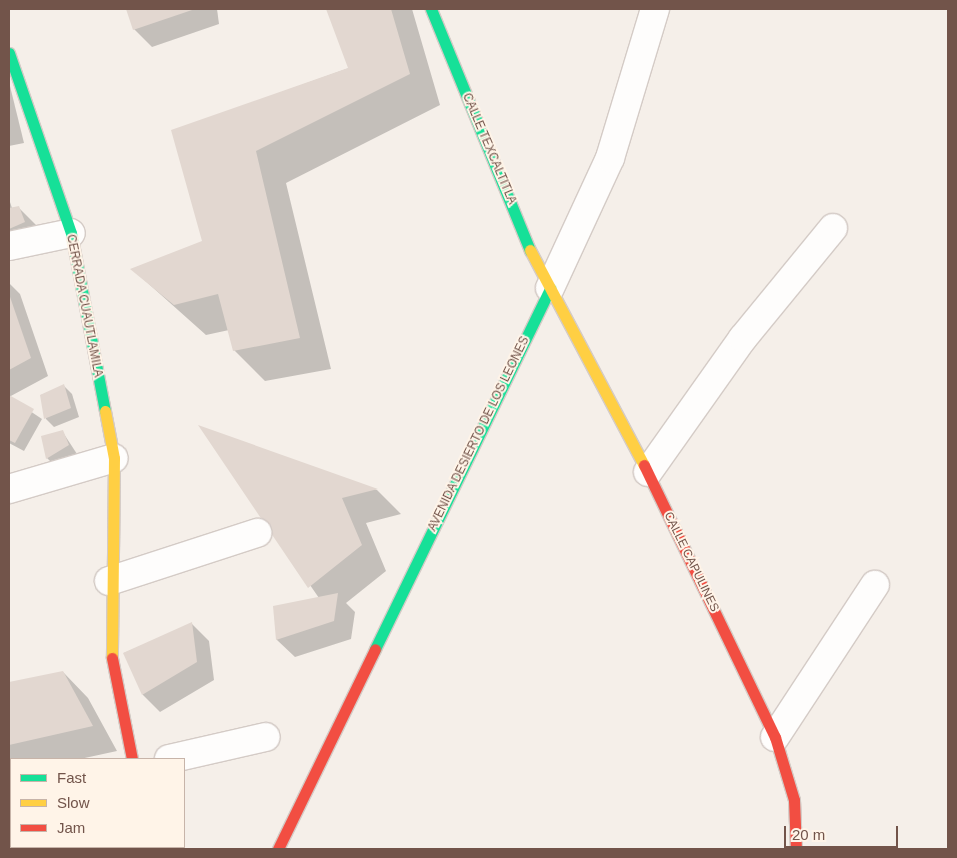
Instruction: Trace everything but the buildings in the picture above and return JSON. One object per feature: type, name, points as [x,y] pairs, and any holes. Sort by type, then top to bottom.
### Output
[{"type":"street","name":"CALLE TEXCALTITLA","points":[[431,9],[550,288]]},
{"type":"street","name":"AVENIDA DESIERTO DE LOS LEONES","points":[[278,849],[550,288],[610,158],[654,9]]},
{"type":"street","name":"CERRADA CUAUTLAMILA","points":[[9,53],[71,233],[114,458],[109,581],[111,654],[132,758]]},
{"type":"street","points":[[648,472],[743,338],[833,228]]},
{"type":"street","points":[[9,246],[71,233]]},
{"type":"street","name":"CALLE CAPULINES","points":[[550,288],[648,472],[775,737],[794,800],[796,849]]},
{"type":"street","points":[[9,489],[114,458]]},
{"type":"street","points":[[109,581],[257,533]]},
{"type":"street","points":[[775,737],[875,585]]},
{"type":"street","points":[[173,758],[266,737]]},
{"type":"traffic: fast","points":[[431,9],[530,250]]},
{"type":"traffic: fast","points":[[9,53],[71,233],[105,411]]},
{"type":"traffic: fast","points":[[375,649],[550,288]]},
{"type":"traffic: slow","points":[[530,250],[644,465]]},
{"type":"traffic: slow","points":[[105,411],[114,458],[112,658]]},
{"type":"traffic: jam","points":[[644,465],[775,737],[794,800],[796,849]]},
{"type":"traffic: jam","points":[[278,849],[375,649]]},
{"type":"traffic: jam","points":[[112,658],[132,758]]}]
